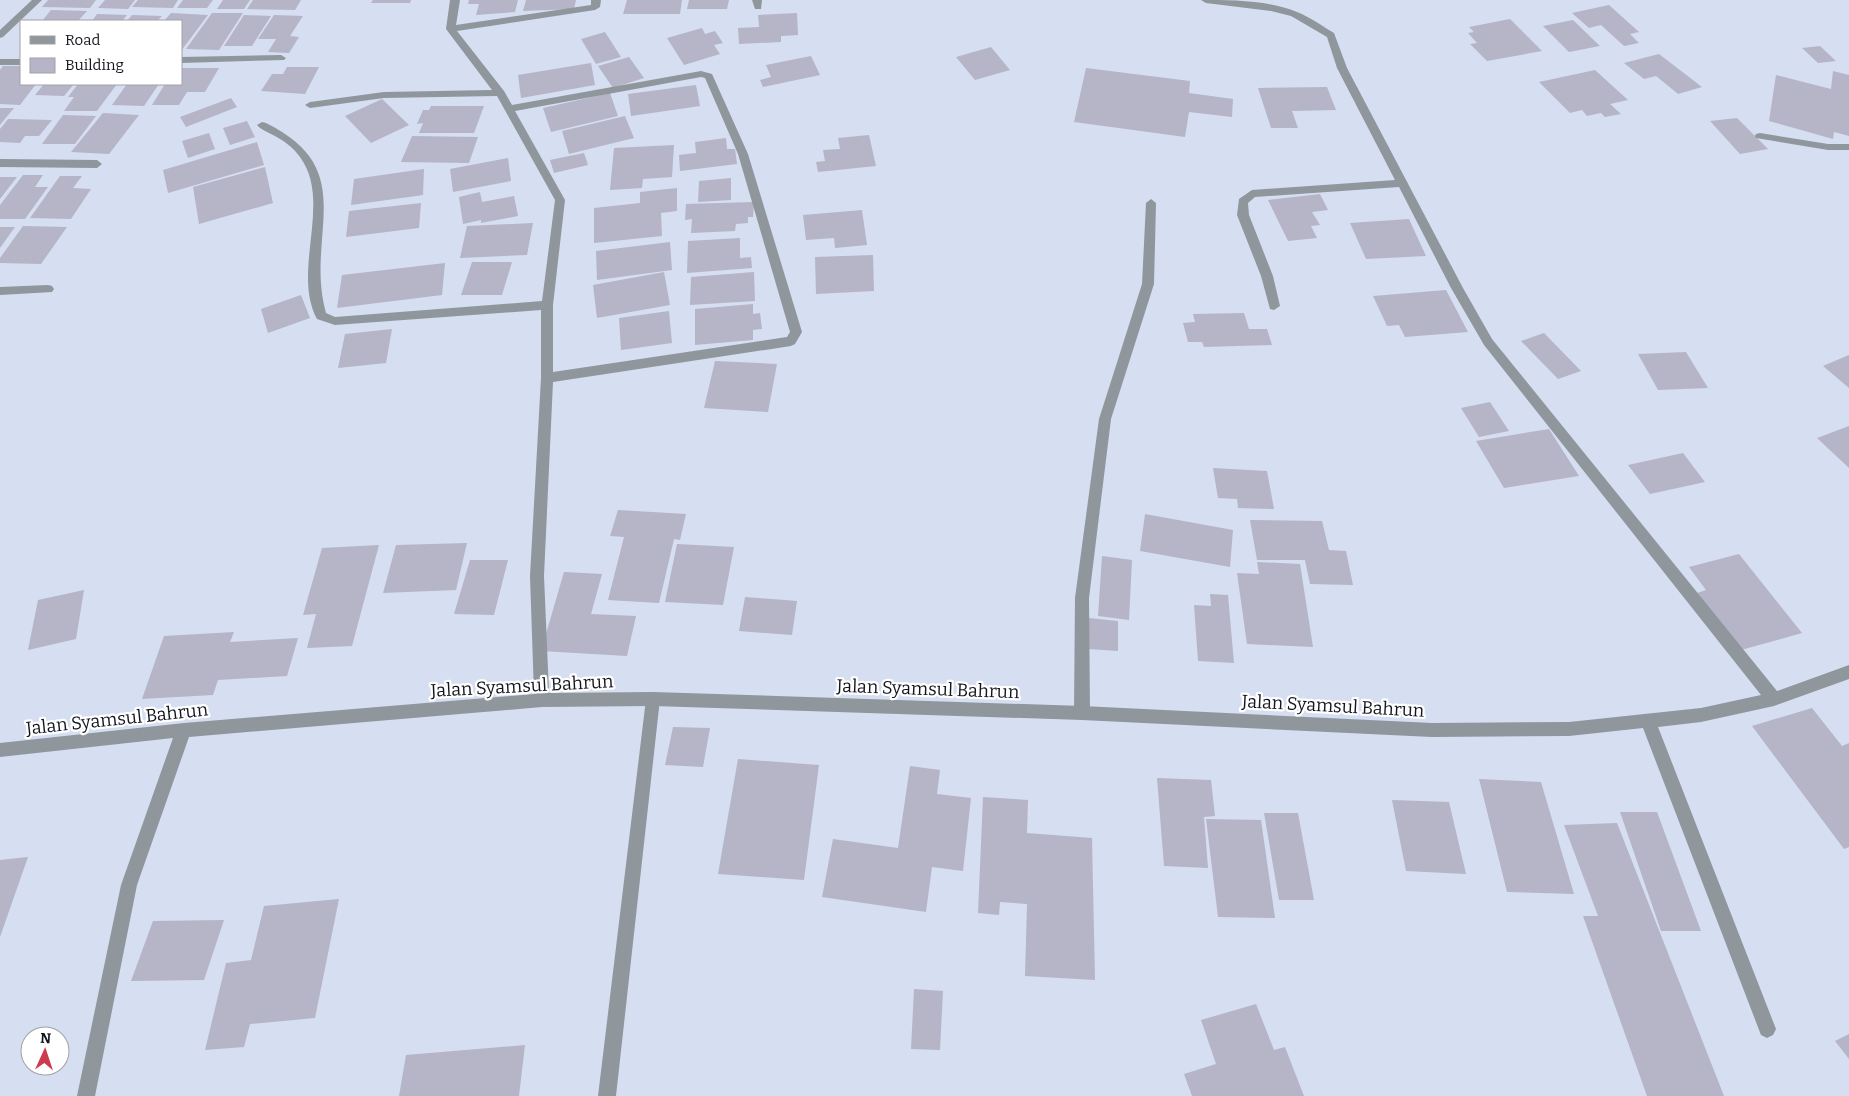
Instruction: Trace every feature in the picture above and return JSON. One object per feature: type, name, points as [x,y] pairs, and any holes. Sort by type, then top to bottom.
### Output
[{"type":"street","points":[[0,35],[38,0]]},
{"type":"street","points":[[455,0],[451,29],[500,93],[560,200],[547,305],[546,378],[536,576],[542,700]]},
{"type":"street","points":[[451,29],[595,7],[596,0]]},
{"type":"street","points":[[1206,0],[1272,8],[1294,14],[1331,35],[1342,68],[1488,342],[1774,699]]},
{"type":"street","points":[[182,60],[281,58]]},
{"type":"street","points":[[0,62],[20,62]]},
{"type":"street","points":[[508,109],[702,74],[709,76],[743,154],[796,332],[791,341],[546,378]]},
{"type":"street","points":[[310,105],[384,95],[500,93]]},
{"type":"street","points":[[262,125],[284,136],[297,146],[307,158],[314,176],[319,197],[315,242],[315,277],[321,316],[335,321],[547,305]]},
{"type":"street","points":[[1760,136],[1828,147],[1849,147]]},
{"type":"street","points":[[0,163],[97,164]]},
{"type":"street","points":[[1274,306],[1266,276],[1243,215],[1243,202],[1252,194],[1402,183]]},
{"type":"street","points":[[1082,712],[1082,598],[1105,419],[1148,284],[1152,203]]},
{"type":"street","points":[[0,291],[48,289]]},
{"type":"street","name":"Jalan Syamsul Bahrun","points":[[0,750],[184,730],[542,700],[653,699],[1082,712],[1432,730],[1569,730],[1701,714],[1774,699],[1849,672]]},
{"type":"street","points":[[606,1096],[653,699]]},
{"type":"street","points":[[1648,721],[1767,1029]]},
{"type":"street","points":[[86,1096],[129,885],[184,730]]},
{"type":"building","points":[[48,0],[96,0],[90,8],[42,7]]},
{"type":"building","points":[[105,0],[135,0],[128,9],[98,8]]},
{"type":"building","points":[[138,0],[178,0],[173,8],[132,7]]},
{"type":"building","points":[[183,0],[213,0],[207,8],[177,8]]},
{"type":"building","points":[[223,0],[250,0],[244,9],[217,9]]},
{"type":"building","points":[[253,0],[301,0],[295,10],[247,9]]},
{"type":"building","points":[[373,0],[411,0],[410,3],[371,3]]},
{"type":"building","points":[[469,0],[518,0],[515,12],[476,15],[479,4],[468,4]]},
{"type":"building","points":[[526,0],[576,0],[574,9],[523,11]]},
{"type":"building","points":[[627,0],[682,0],[680,14],[623,14]]},
{"type":"building","points":[[689,0],[729,0],[727,9],[687,9]]},
{"type":"building","points":[[1609,5],[1639,32],[1630,34],[1639,43],[1624,46],[1601,25],[1589,28],[1572,13]]},
{"type":"building","points":[[51,10],[87,11],[79,20],[43,20]]},
{"type":"building","points":[[171,13],[208,15],[182,50],[182,20],[165,20]]},
{"type":"building","points":[[212,13],[243,13],[219,50],[186,49]]},
{"type":"building","points":[[797,13],[798,35],[781,36],[781,42],[739,44],[738,28],[759,27],[758,15]]},
{"type":"building","points":[[97,14],[127,15],[123,20],[93,20]]},
{"type":"building","points":[[132,15],[162,16],[158,20],[128,20]]},
{"type":"building","points":[[244,15],[271,16],[252,46],[224,46]]},
{"type":"building","points":[[274,15],[303,16],[290,36],[299,37],[289,53],[268,52],[276,39],[258,39]]},
{"type":"building","points":[[1510,19],[1542,51],[1487,61],[1470,44],[1477,43],[1468,33],[1474,32],[1469,27]]},
{"type":"building","points":[[1573,20],[1600,46],[1569,52],[1543,26]]},
{"type":"building","points":[[702,28],[705,34],[715,31],[723,43],[714,45],[720,54],[684,65],[667,38]]},
{"type":"building","points":[[605,32],[621,57],[596,64],[581,39]]},
{"type":"building","points":[[1820,46],[1836,61],[1818,63],[1802,48]]},
{"type":"building","points":[[991,47],[1010,70],[975,80],[956,57]]},
{"type":"building","points":[[1659,54],[1702,87],[1678,94],[1656,76],[1644,79],[1624,63]]},
{"type":"building","points":[[811,56],[820,75],[763,87],[760,80],[771,77],[766,65]]},
{"type":"building","points":[[629,57],[644,78],[613,88],[598,66]]},
{"type":"building","points":[[591,63],[595,85],[521,98],[518,75]]},
{"type":"building","points":[[3,66],[20,66],[20,85],[35,85],[20,105],[0,104],[0,70]]},
{"type":"building","points":[[287,67],[319,67],[305,94],[261,91],[272,74],[283,74]]},
{"type":"building","points":[[182,68],[219,68],[205,92],[187,92],[179,105],[152,105],[164,85],[182,85]]},
{"type":"building","points":[[1086,68],[1190,81],[1189,93],[1233,99],[1232,117],[1189,112],[1185,137],[1074,122]]},
{"type":"building","points":[[1595,70],[1628,100],[1610,104],[1621,114],[1605,117],[1601,113],[1587,116],[1582,110],[1570,113],[1539,82]]},
{"type":"building","points":[[1833,71],[1849,75],[1849,136],[1834,132],[1833,139],[1769,121],[1776,75],[1831,89]]},
{"type":"building","points":[[43,85],[73,85],[64,96],[35,95]]},
{"type":"building","points":[[77,85],[116,85],[97,111],[64,111],[74,97],[68,97]]},
{"type":"building","points":[[126,85],[158,85],[144,106],[112,105]]},
{"type":"building","points":[[696,85],[700,106],[631,116],[628,94]]},
{"type":"building","points":[[1327,87],[1336,110],[1292,111],[1298,128],[1271,128],[1258,88]]},
{"type":"building","points":[[610,93],[618,116],[551,132],[543,108]]},
{"type":"building","points":[[231,98],[237,107],[186,127],[180,117]]},
{"type":"building","points":[[382,99],[409,125],[371,143],[345,116]]},
{"type":"building","points":[[431,106],[484,106],[474,133],[419,133],[423,123],[417,124],[423,110],[429,110]]},
{"type":"building","points":[[0,108],[14,108],[0,125]]},
{"type":"building","points":[[103,113],[139,115],[109,154],[71,152]]},
{"type":"building","points":[[63,115],[96,116],[75,144],[42,144]]},
{"type":"building","points":[[625,116],[634,138],[569,154],[562,131]]},
{"type":"building","points":[[1737,118],[1768,149],[1740,154],[1710,121]]},
{"type":"building","points":[[8,119],[52,120],[39,136],[25,136],[20,143],[0,142],[0,129]]},
{"type":"building","points":[[247,121],[255,137],[230,145],[223,128]]},
{"type":"building","points":[[209,133],[215,149],[188,158],[182,141]]},
{"type":"building","points":[[869,135],[876,166],[818,172],[816,162],[825,161],[823,150],[840,149],[838,138]]},
{"type":"building","points":[[412,136],[478,137],[469,163],[401,162]]},
{"type":"building","points":[[726,138],[727,149],[735,149],[737,164],[680,171],[679,155],[696,153],[695,142]]},
{"type":"building","points":[[257,142],[264,165],[168,193],[163,170]]},
{"type":"building","points":[[674,145],[672,177],[643,179],[642,188],[610,190],[614,148]]},
{"type":"building","points":[[584,153],[588,165],[554,173],[550,160]]},
{"type":"building","points":[[508,158],[511,181],[453,192],[450,169]]},
{"type":"building","points":[[265,167],[273,203],[199,224],[193,187]]},
{"type":"building","points":[[424,169],[423,195],[351,205],[354,179]]},
{"type":"building","points":[[23,175],[43,175],[35,187],[48,187],[25,219],[0,219],[0,205]]},
{"type":"building","points":[[60,176],[82,176],[73,188],[91,189],[71,219],[30,218]]},
{"type":"building","points":[[0,177],[17,177],[0,199]]},
{"type":"building","points":[[731,178],[731,200],[698,202],[699,181]]},
{"type":"building","points":[[677,188],[677,211],[661,213],[662,236],[594,243],[594,208],[640,203],[640,192]]},
{"type":"building","points":[[480,192],[482,202],[514,196],[518,216],[481,223],[481,220],[463,224],[459,197]]},
{"type":"building","points":[[1320,194],[1328,210],[1312,212],[1320,225],[1311,226],[1317,238],[1288,241],[1268,200]]},
{"type":"building","points":[[754,202],[753,217],[748,217],[748,223],[736,224],[735,231],[691,233],[692,219],[685,220],[686,204]]},
{"type":"building","points":[[421,203],[419,228],[346,237],[349,211]]},
{"type":"building","points":[[862,210],[867,245],[835,248],[834,238],[806,240],[803,215]]},
{"type":"building","points":[[1409,219],[1426,256],[1366,259],[1350,223]]},
{"type":"building","points":[[533,223],[527,255],[460,258],[467,226]]},
{"type":"building","points":[[23,226],[67,227],[41,264],[0,263],[0,258]]},
{"type":"building","points":[[0,227],[15,227],[0,248]]},
{"type":"building","points":[[740,238],[740,258],[751,257],[752,268],[687,273],[688,241]]},
{"type":"building","points":[[670,242],[672,270],[597,280],[596,251]]},
{"type":"building","points":[[873,255],[874,291],[816,294],[815,257]]},
{"type":"building","points":[[472,262],[512,262],[502,295],[461,295]]},
{"type":"building","points":[[445,263],[442,295],[337,308],[342,275]]},
{"type":"building","points":[[664,272],[670,305],[597,318],[593,285]]},
{"type":"building","points":[[754,272],[755,301],[690,305],[691,277]]},
{"type":"building","points":[[1446,290],[1468,332],[1405,337],[1399,325],[1387,326],[1373,296]]},
{"type":"building","points":[[301,295],[310,318],[268,333],[261,309]]},
{"type":"building","points":[[753,304],[753,314],[760,313],[762,329],[753,330],[753,340],[695,345],[695,309]]},
{"type":"building","points":[[669,311],[672,343],[621,350],[619,318]]},
{"type":"building","points":[[1244,313],[1249,329],[1267,329],[1272,345],[1204,347],[1202,342],[1188,342],[1183,323],[1195,322],[1193,314]]},
{"type":"building","points":[[392,329],[386,363],[338,368],[345,334]]},
{"type":"building","points":[[1544,333],[1581,371],[1558,379],[1521,341]]},
{"type":"building","points":[[1686,352],[1708,388],[1658,390],[1638,354]]},
{"type":"building","points":[[1849,355],[1849,388],[1823,366]]},
{"type":"building","points":[[715,361],[777,364],[768,412],[704,408]]},
{"type":"building","points":[[1490,402],[1509,431],[1479,437],[1461,408]]},
{"type":"building","points":[[1849,426],[1849,468],[1817,438]]},
{"type":"building","points":[[1549,429],[1579,476],[1504,488],[1476,441]]},
{"type":"building","points":[[1683,453],[1705,482],[1650,494],[1628,465]]},
{"type":"building","points":[[1213,468],[1267,471],[1274,509],[1238,508],[1237,499],[1218,498]]},
{"type":"building","points":[[618,510],[686,514],[680,540],[674,539],[659,603],[608,600],[624,537],[610,536]]},
{"type":"building","points":[[1145,514],[1233,530],[1230,567],[1140,551]]},
{"type":"building","points":[[1250,520],[1322,521],[1329,550],[1346,551],[1353,585],[1310,584],[1305,560],[1257,560]]},
{"type":"building","points":[[467,543],[456,590],[383,593],[396,545]]},
{"type":"building","points":[[677,544],[734,547],[723,605],[665,602]]},
{"type":"building","points":[[379,545],[352,646],[307,648],[316,614],[303,615],[322,548]]},
{"type":"building","points":[[1739,554],[1802,633],[1741,650],[1697,593],[1706,590],[1689,567]]},
{"type":"building","points":[[1102,556],[1132,560],[1129,620],[1098,616]]},
{"type":"building","points":[[470,560],[508,560],[494,615],[454,614]]},
{"type":"building","points":[[1257,562],[1300,564],[1313,647],[1247,644],[1237,573],[1259,574]]},
{"type":"building","points":[[564,572],[602,574],[591,614],[636,616],[627,656],[541,651]]},
{"type":"building","points":[[84,590],[76,639],[28,650],[38,600]]},
{"type":"building","points":[[1210,594],[1228,595],[1234,663],[1198,661],[1194,605],[1211,606]]},
{"type":"building","points":[[745,597],[797,601],[792,635],[739,631]]},
{"type":"building","points":[[1089,618],[1118,621],[1118,651],[1088,649]]},
{"type":"building","points":[[234,632],[230,642],[298,638],[287,676],[218,680],[213,695],[142,699],[164,636]]},
{"type":"building","points":[[1812,708],[1842,746],[1849,743],[1849,847],[1844,849],[1752,726]]},
{"type":"building","points":[[673,727],[710,728],[703,767],[665,765]]},
{"type":"building","points":[[738,759],[819,765],[804,880],[718,874]]},
{"type":"building","points":[[910,766],[940,770],[937,794],[971,798],[963,871],[932,867],[926,912],[822,897],[833,839],[898,848]]},
{"type":"building","points":[[1157,778],[1211,780],[1215,816],[1204,817],[1208,868],[1164,866]]},
{"type":"building","points":[[1479,779],[1541,782],[1574,894],[1507,892]]},
{"type":"building","points":[[983,797],[1028,800],[1027,833],[1092,838],[1095,980],[1025,976],[1027,904],[1000,902],[999,915],[978,913]]},
{"type":"building","points":[[1392,800],[1449,802],[1466,874],[1406,871]]},
{"type":"building","points":[[1620,812],[1657,812],[1701,931],[1661,931]]},
{"type":"building","points":[[1264,813],[1298,813],[1314,900],[1279,900]]},
{"type":"building","points":[[1206,819],[1261,820],[1275,918],[1218,917]]},
{"type":"building","points":[[1617,823],[1724,1096],[1647,1096],[1583,916],[1598,916],[1564,825]]},
{"type":"building","points":[[28,857],[0,937],[0,860]]},
{"type":"building","points":[[339,899],[315,1018],[250,1024],[244,1047],[205,1050],[226,963],[251,960],[264,906]]},
{"type":"building","points":[[224,920],[204,980],[131,981],[153,921]]},
{"type":"building","points":[[914,989],[943,991],[940,1050],[911,1049]]},
{"type":"building","points":[[1256,1004],[1274,1050],[1285,1047],[1304,1096],[1192,1096],[1184,1074],[1216,1064],[1201,1020]]},
{"type":"building","points":[[1849,1034],[1849,1059],[1835,1041]]},
{"type":"building","points":[[525,1045],[519,1096],[399,1096],[406,1055]]}]
